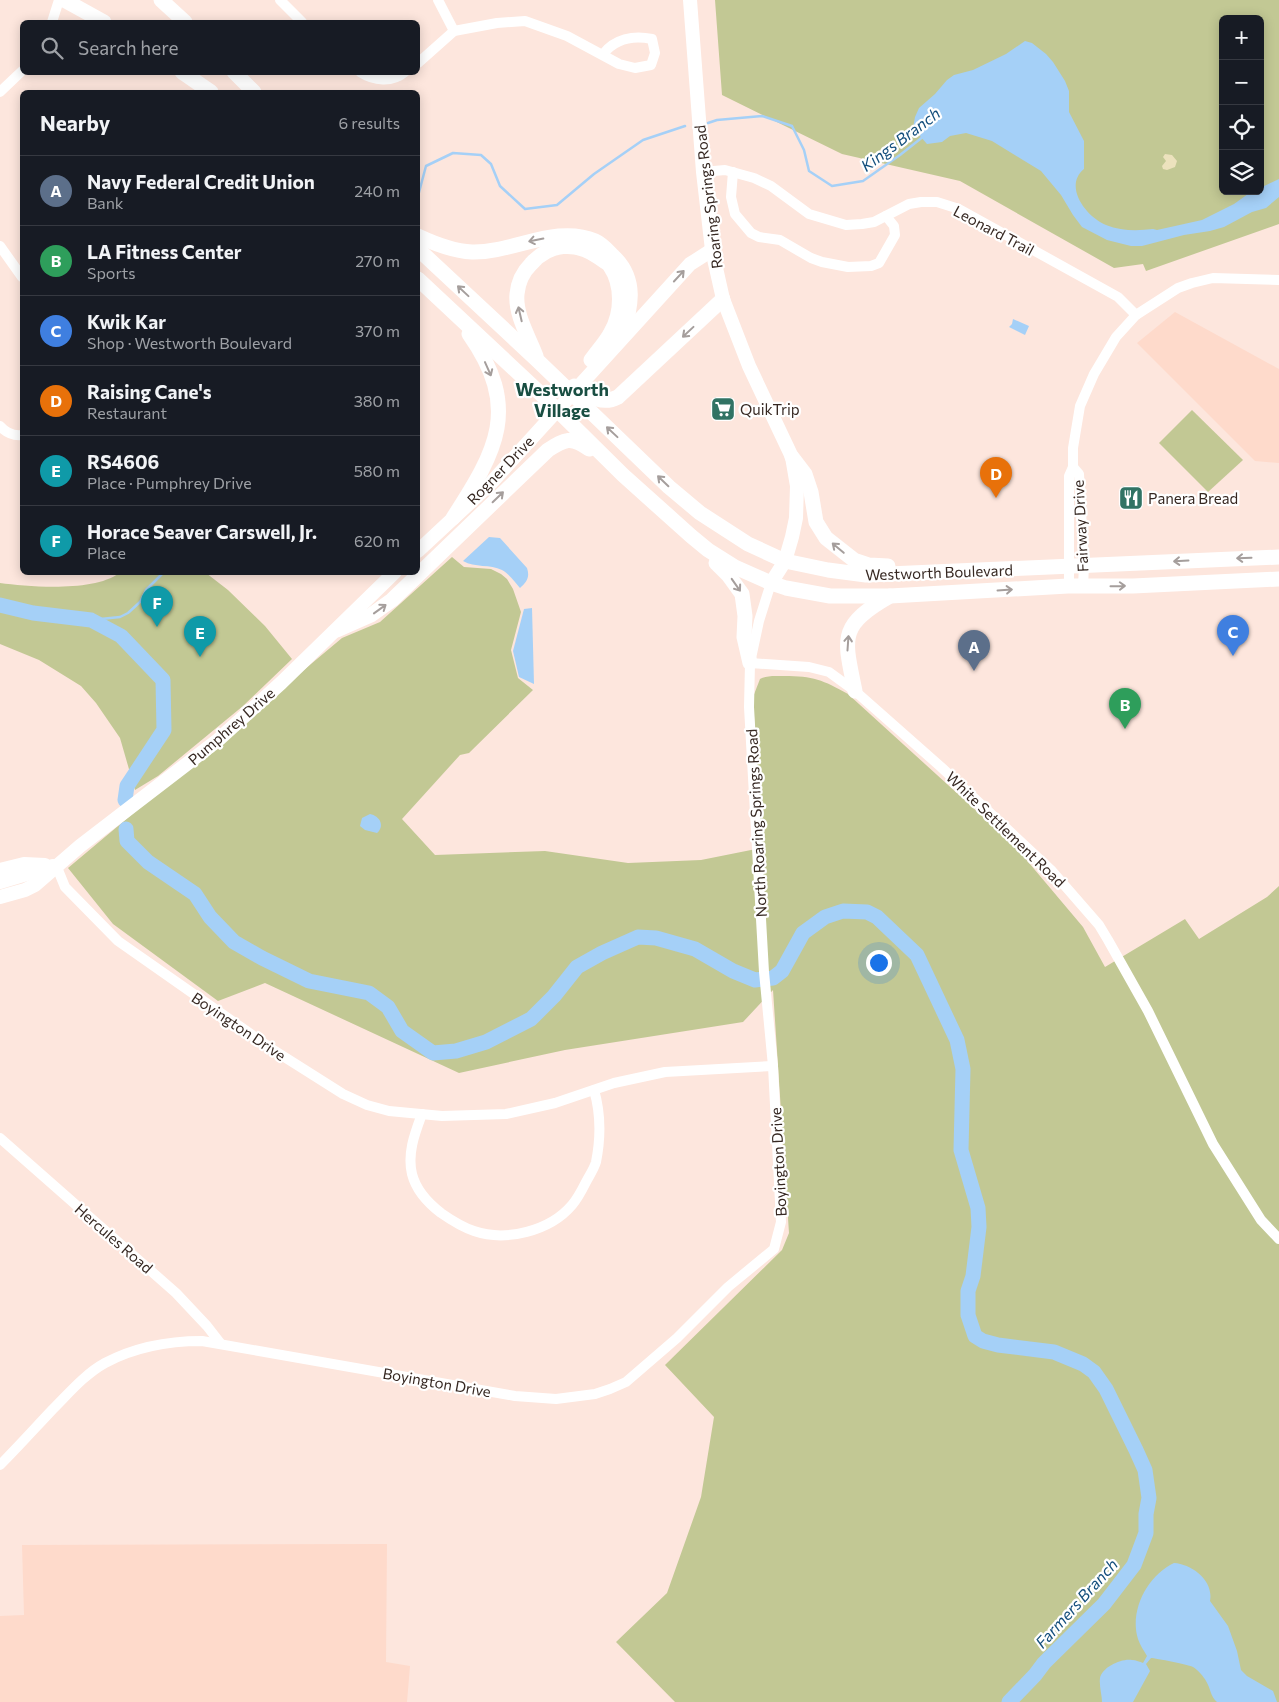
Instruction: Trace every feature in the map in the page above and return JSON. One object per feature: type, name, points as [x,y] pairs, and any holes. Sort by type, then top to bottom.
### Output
[{"type":"main road","points":[[64,0],[100,20]]},
{"type":"main road","points":[[84,0],[106,20]]},
{"type":"main road","points":[[162,0],[183,20]]},
{"type":"main road","points":[[186,75],[208,90]]},
{"type":"main road","points":[[237,75],[252,90]]},
{"type":"main road","points":[[420,237],[454,250],[472,252],[493,251],[531,241],[565,236],[581,236],[597,242],[618,260],[631,284],[629,313],[622,337]]},
{"type":"main road","points":[[591,360],[612,332],[619,310],[618,286],[610,266],[591,251],[566,245],[553,247],[542,253],[524,272],[517,296],[521,320],[542,365],[599,401],[612,401],[618,397],[723,298]]},
{"type":"main road","name":"Westworth Boulevard","points":[[420,251],[686,502],[741,540],[785,561],[828,570],[866,575],[1279,557]]},
{"type":"main road","name":"Westworth Boulevard","points":[[420,280],[670,518],[708,550],[735,567],[771,583],[786,588],[830,596],[890,596],[1076,586],[1279,579]]},
{"type":"main road","points":[[453,313],[477,345],[489,371],[497,391],[499,419],[494,444],[480,475],[453,518]]},
{"type":"main road","points":[[420,573],[543,454],[558,443],[569,440],[577,441],[623,475]]},
{"type":"main road","points":[[792,457],[805,474],[811,492],[816,522],[826,538],[854,560],[869,565],[936,566],[951,572]]},
{"type":"main road","points":[[670,518],[686,502]]},
{"type":"main road","points":[[691,536],[729,576],[742,594],[745,616],[744,637],[750,663]]},
{"type":"main road","points":[[1208,582],[1226,574],[1279,573]]},
{"type":"main road","points":[[336,630],[372,615],[392,600],[418,575]]},
{"type":"main road","points":[[855,691],[846,640],[856,619],[890,596]]},
{"type":"street","points":[[53,20],[59,0]]},
{"type":"street","points":[[280,0],[300,20]]},
{"type":"street","points":[[438,0],[454,31]]},
{"type":"street","name":"Roaring Springs Road","points":[[690,0],[703,172],[712,250],[723,298],[749,366],[792,457],[797,486],[796,518],[785,561],[771,583]]},
{"type":"street","points":[[420,61],[454,31],[496,23],[525,21],[567,36],[619,64],[634,68],[651,65],[655,53],[652,39],[639,36],[610,46],[603,54]]},
{"type":"street","points":[[0,92],[20,73]]},
{"type":"street","points":[[367,75],[376,79],[390,80],[399,75]]},
{"type":"street","name":"Leonard Trail","points":[[703,172],[725,170],[754,178],[771,186],[809,214],[846,225],[874,222],[909,204],[938,202],[959,209],[1118,297],[1136,315]]},
{"type":"street","points":[[733,172],[731,197],[735,214],[751,233],[758,237],[780,240],[811,258],[828,264],[862,267],[879,263],[895,235],[894,226],[886,216]]},
{"type":"street","points":[[0,246],[20,274]]},
{"type":"street","name":"Rogner Drive","points":[[453,518],[491,483],[690,264],[712,250]]},
{"type":"street","name":"Fairway Drive","points":[[1076,586],[1079,474],[1072,467],[1073,448],[1080,406],[1094,374],[1116,337],[1136,315],[1178,288],[1192,282],[1213,278],[1279,280]]},
{"type":"street","name":"Rogner Drive","points":[[453,518],[578,372],[591,360]]},
{"type":"street","points":[[0,426],[4,430],[19,436]]},
{"type":"street","points":[[420,549],[453,518]]},
{"type":"street","name":"Pumphrey Drive","points":[[56,865],[218,740],[392,575]]},
{"type":"street","name":"North Roaring Springs Road","points":[[771,583],[759,621],[750,663],[749,706],[764,972],[773,1066]]},
{"type":"street","name":"White Settlement Road","points":[[750,663],[809,667],[829,672],[855,691],[963,787],[1041,859],[1067,887],[1099,925],[1144,1004],[1213,1144],[1227,1168],[1260,1220],[1279,1239]]},
{"type":"street","points":[[0,870],[24,864],[56,865]]},
{"type":"street","points":[[0,876],[56,865]]},
{"type":"street","points":[[0,882],[56,865]]},
{"type":"street","points":[[0,898],[35,885],[56,865]]},
{"type":"street","name":"Boyington Drive","points":[[0,1465],[90,1373],[105,1363],[150,1346],[174,1341],[202,1341],[221,1344],[516,1396],[556,1399],[595,1394],[626,1382],[677,1338],[728,1287],[774,1249],[782,1222],[773,1066],[665,1072],[628,1079],[555,1103],[506,1114],[460,1116],[389,1111],[343,1094],[275,1051],[118,941],[65,887],[56,865]]},
{"type":"street","points":[[422,1114],[411,1150],[412,1172],[422,1195],[435,1208],[464,1228],[476,1232],[501,1235],[520,1234],[542,1227],[559,1216],[572,1206],[581,1193],[596,1163],[600,1122],[599,1107],[594,1090]]},
{"type":"street","name":"Hercules Road","points":[[0,1138],[176,1293],[221,1344]]},
{"type":"shaded area","points":[[1175,312],[1279,369],[1279,463],[1255,461],[1137,343]]},
{"type":"shaded area","points":[[387,1544],[386,1662],[410,1666],[407,1702],[0,1702],[0,1616],[24,1615],[22,1545]]},
{"type":"green space","points":[[715,0],[1279,0],[1279,224],[1146,271],[1143,264],[1114,268],[960,181],[842,154],[722,95]]},
{"type":"green space","points":[[1192,410],[1243,460],[1208,492],[1159,443]]},
{"type":"green space","points":[[452,557],[464,567],[491,569],[507,579],[513,589],[521,612],[511,650],[518,678],[533,690],[469,753],[460,755],[402,819],[435,855],[545,851],[628,863],[701,860],[761,848],[753,697],[760,679],[772,676],[794,676],[810,678],[832,685],[848,694],[1014,845],[1083,927],[1105,967],[1185,919],[1199,939],[1267,897],[1279,886],[1279,1702],[675,1702],[616,1642],[667,1593],[701,1497],[714,1417],[665,1365],[782,1250],[789,1233],[773,990],[743,1022],[565,1050],[459,1073],[265,983],[218,1001],[113,924],[68,868],[342,638],[380,622]]},
{"type":"green space","points":[[115,575],[209,575],[228,590],[265,626],[292,659],[243,706],[158,776],[135,790],[120,738],[96,703],[81,686],[39,660],[0,644],[0,583],[62,587],[79,586],[108,579]]},
{"type":"sand","points":[[1165,154],[1172,155],[1177,161],[1175,167],[1167,170],[1163,169],[1162,166],[1166,161],[1163,157]]},
{"type":"water","points":[[1025,41],[1032,43],[1053,62],[1065,81],[1069,91],[1069,112],[1084,141],[1084,169],[1078,176],[1076,192],[1085,208],[1098,221],[1123,229],[1157,230],[1202,220],[1234,204],[1247,195],[1264,195],[1264,186],[1279,179],[1279,197],[1266,208],[1252,212],[1224,227],[1142,246],[1131,246],[1107,240],[1082,227],[1061,195],[1041,171],[992,141],[966,133],[950,136],[942,142],[927,144],[913,128],[919,108],[954,75],[973,70],[1006,54]]},
{"type":"water","points":[[1013,319],[1029,326],[1025,335],[1009,327]]},
{"type":"water","points":[[489,537],[500,538],[527,568],[527,579],[520,588],[502,570],[472,565],[463,561]]},
{"type":"water","points":[[532,608],[534,684],[519,677],[513,651],[524,609]]},
{"type":"water","points":[[370,814],[379,819],[381,824],[377,833],[365,830],[360,826],[362,818]]},
{"type":"water","points":[[1174,1563],[1194,1570],[1205,1580],[1209,1587],[1210,1601],[1228,1626],[1237,1651],[1241,1670],[1247,1676],[1273,1691],[1277,1702],[1217,1702],[1205,1679],[1195,1668],[1151,1658],[1146,1664],[1150,1671],[1133,1702],[1102,1702],[1100,1678],[1104,1670],[1123,1660],[1143,1663],[1147,1656],[1139,1641],[1136,1628],[1139,1605],[1143,1595],[1156,1576]]},
{"type":"waterway","name":"Kings Branch","points":[[708,123],[717,120],[762,116],[792,126],[804,150],[809,171],[832,186],[863,181],[924,136]]},
{"type":"waterway","name":"Kings Branch","points":[[420,188],[426,166],[453,153],[481,155],[491,164],[500,186],[525,209],[557,205],[594,174],[643,140],[685,126]]},
{"type":"waterway","name":"Kings Branch","points":[[91,620],[120,617],[128,613],[140,602],[146,590],[161,575]]},
{"type":"waterway","name":"Farmers Branch","points":[[0,605],[33,613],[91,620],[121,636],[163,680],[164,730],[127,786],[125,800]]},
{"type":"waterway","name":"Farmers Branch","points":[[126,829],[127,841],[148,862],[195,894],[210,917],[234,942],[309,981],[369,993],[388,1007],[402,1031],[433,1053],[456,1051],[486,1042],[531,1019],[554,996],[577,967],[602,953],[638,937],[656,938],[695,949],[733,971],[755,980],[773,978],[782,971],[803,933],[825,917],[843,911],[867,912],[877,917],[917,955],[957,1040],[963,1069],[961,1150],[978,1208],[979,1227],[973,1276],[968,1291],[968,1315],[975,1336],[983,1341],[998,1345],[1054,1352],[1083,1364],[1094,1372],[1106,1389],[1145,1470],[1149,1498],[1146,1514],[1146,1533],[1134,1565],[1104,1604],[1044,1663],[1009,1702]]},
{"type":"place","name":"QuikTrip","points":[[723,409]]},
{"type":"place","name":"Raising Cane's","points":[[996,498]]},
{"type":"place","name":"Panera Bread","points":[[1131,498]]},
{"type":"place","name":"Horace Seaver Carswell, Jr.","points":[[157,627]]},
{"type":"place","name":"Kwik Kar","points":[[1233,656]]},
{"type":"place","name":"RS4606","points":[[200,657]]},
{"type":"place","name":"Navy Federal Credit Union","points":[[974,671]]},
{"type":"place","name":"LA Fitness Center","points":[[1125,729]]},
{"type":"district","name":"Westworth Village","points":[[562,399]]}]
